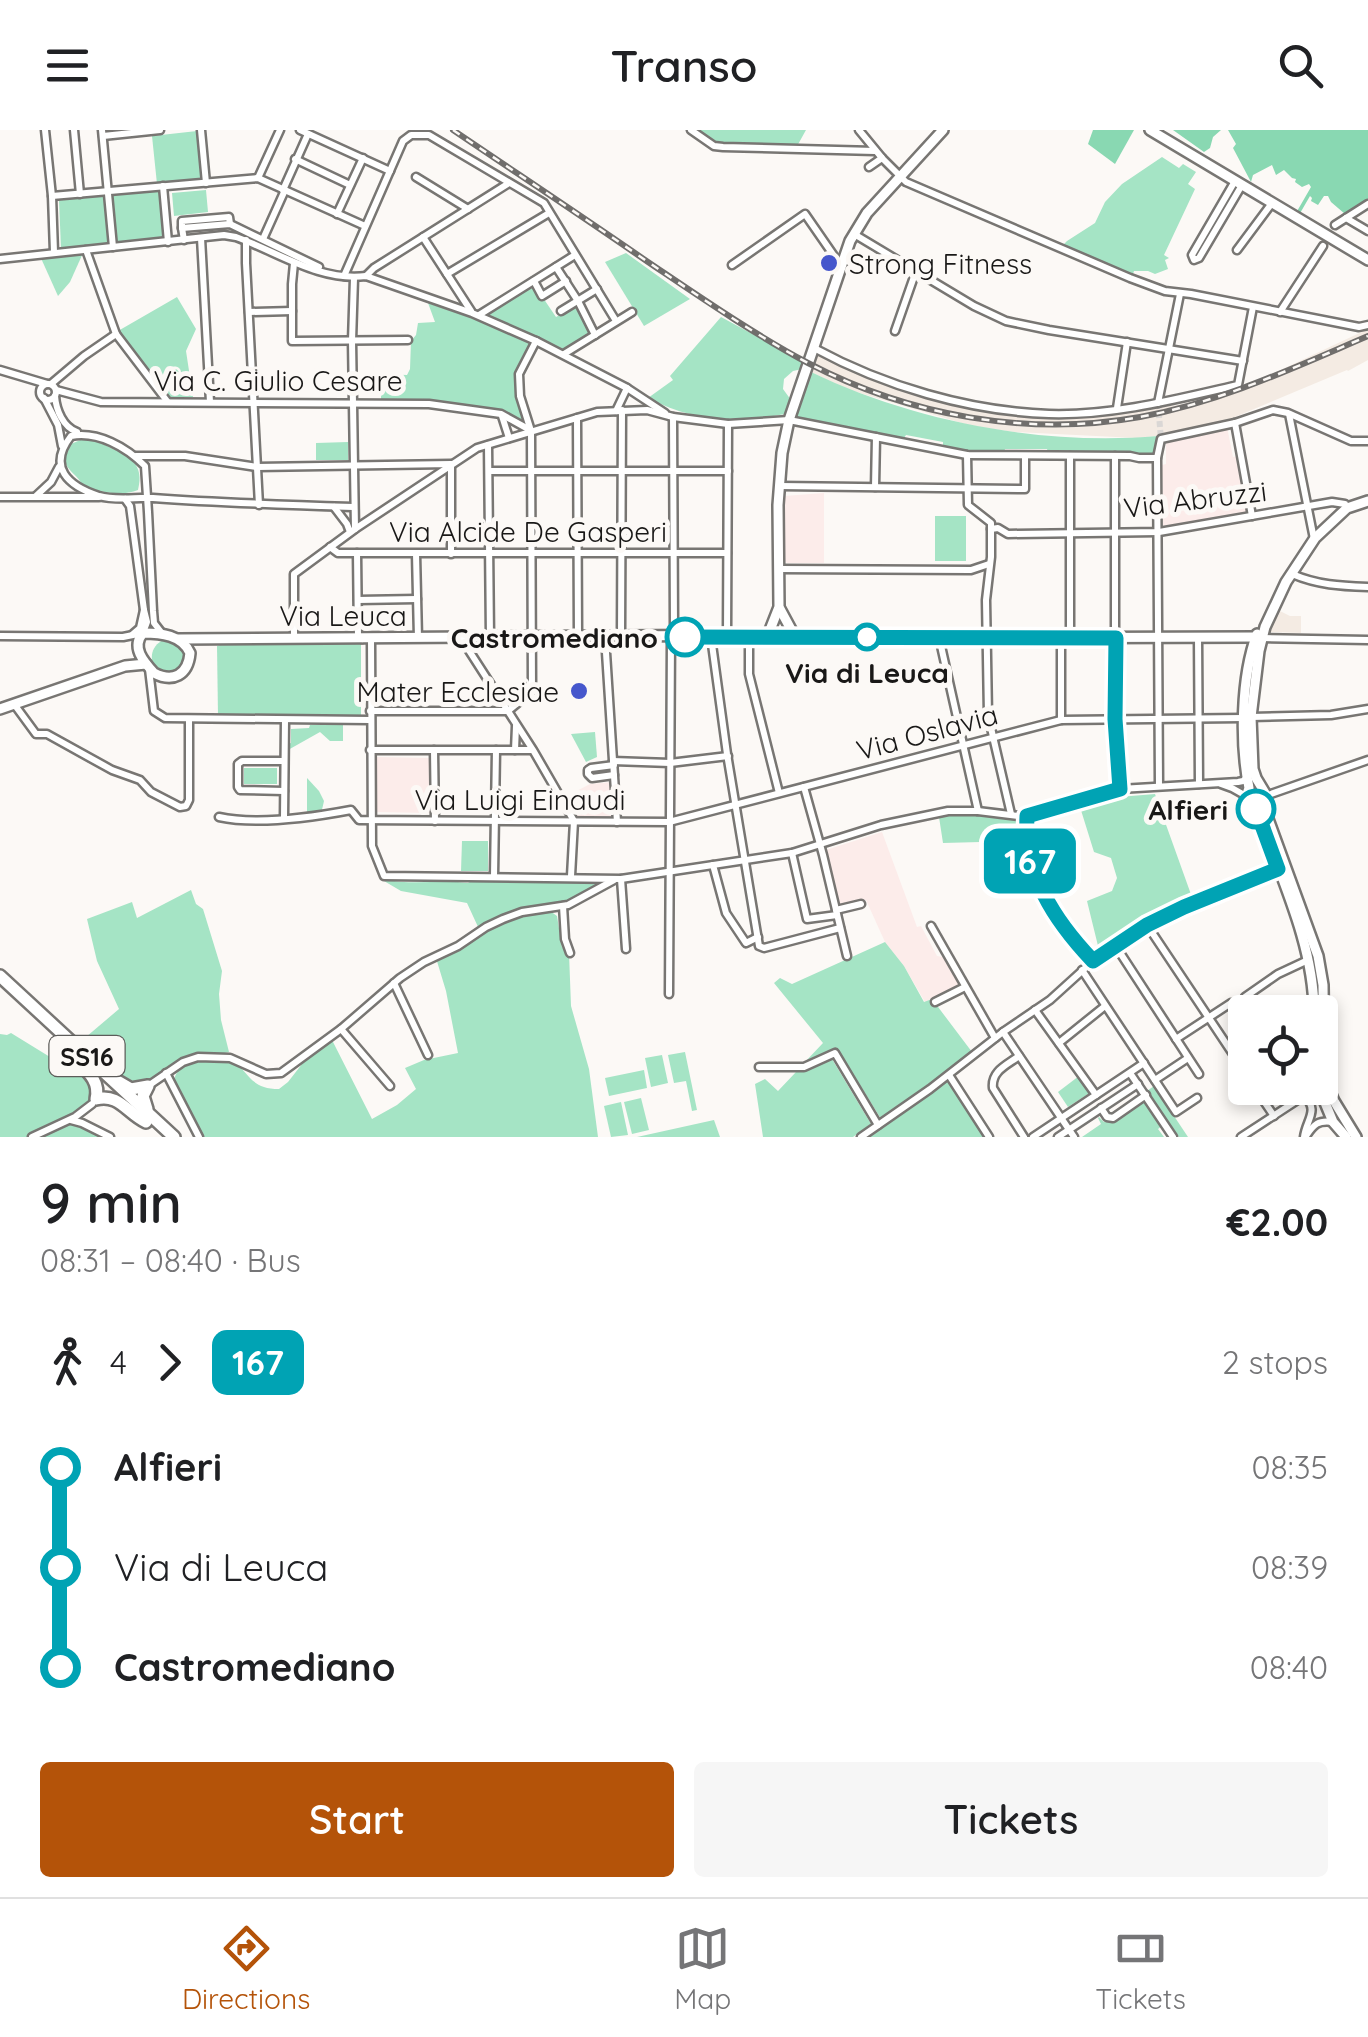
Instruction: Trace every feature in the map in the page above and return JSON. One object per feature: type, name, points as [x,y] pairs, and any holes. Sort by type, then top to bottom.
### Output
[{"type":"highway","name":"SS16","points":[[0,976],[174,1137]]},
{"type":"highway","name":"SS16","points":[[0,985],[163,1137]]},
{"type":"highway","points":[[64,1045],[95,1080],[98,1092],[94,1102]]},
{"type":"highway","points":[[94,1062],[126,1087],[148,1086]]},
{"type":"highway","points":[[148,1086],[143,1096],[147,1109],[174,1137]]},
{"type":"highway","points":[[94,1102],[115,1098],[146,1122]]},
{"type":"main road","points":[[943,130],[867,213],[841,266],[789,420],[780,464],[778,607],[768,635],[1259,637]]},
{"type":"main road","points":[[1150,130],[1368,260]]},
{"type":"main road","points":[[1259,637],[1287,572],[1331,514],[1346,504],[1368,499]]},
{"type":"main road","points":[[1356,1137],[1327,1085],[1321,970],[1312,939],[1264,808],[1247,776],[1248,717],[1252,649],[1291,573],[1313,537],[1347,508],[1368,499]]},
{"type":"main road","points":[[778,607],[794,635]]},
{"type":"main road","points":[[138,634],[166,636],[179,639],[190,653],[181,675],[171,678],[157,675],[138,651],[138,634]]},
{"type":"main road","name":"Via Leuca","points":[[179,639],[768,635]]},
{"type":"main road","name":"Via Leuca","points":[[190,653],[197,643],[219,637]]},
{"type":"main road","points":[[125,666],[138,651]]},
{"type":"main road","points":[[5,709],[125,666],[147,666]]},
{"type":"main road","points":[[1248,717],[1257,794],[1310,960],[1314,995]]},
{"type":"main road","points":[[1326,1105],[1346,1137]]},
{"type":"street","points":[[45,130],[54,252]]},
{"type":"street","points":[[74,130],[80,194]]},
{"type":"street","points":[[113,248],[103,133],[160,130]]},
{"type":"street","points":[[201,130],[206,183]]},
{"type":"street","points":[[258,178],[277,130]]},
{"type":"street","points":[[691,130],[714,146],[723,147],[876,150]]},
{"type":"street","points":[[859,130],[900,178],[1114,272],[1180,294],[1359,327],[1368,325]]},
{"type":"street","points":[[262,240],[304,132],[390,171]]},
{"type":"street","points":[[344,276],[403,142],[420,134],[430,136],[544,204],[616,322]]},
{"type":"street","points":[[337,214],[362,158]]},
{"type":"street","points":[[869,168],[882,158]]},
{"type":"street","points":[[295,159],[350,185]]},
{"type":"street","points":[[416,176],[468,208]]},
{"type":"street","points":[[52,196],[258,178],[365,226]]},
{"type":"street","points":[[366,276],[509,183]]},
{"type":"street","points":[[1238,183],[1199,258],[1194,260],[1192,255],[1238,183]]},
{"type":"street","points":[[163,186],[168,242]]},
{"type":"street","points":[[1238,250],[1272,203]]},
{"type":"street","points":[[1335,225],[1368,204]]},
{"type":"street","points":[[447,274],[549,212]]},
{"type":"street","points":[[732,265],[805,214],[841,266]]},
{"type":"street","points":[[1346,218],[1368,231]]},
{"type":"street","points":[[184,240],[182,228],[230,224],[326,272]]},
{"type":"street","points":[[854,234],[1006,321],[1243,361]]},
{"type":"street","points":[[0,259],[224,235],[246,240],[294,263],[354,278],[366,276],[475,314],[563,354],[670,415]]},
{"type":"street","points":[[423,237],[475,314]]},
{"type":"street","points":[[201,238],[210,402]]},
{"type":"street","points":[[246,240],[259,505]]},
{"type":"street","points":[[1280,312],[1322,246]]},
{"type":"street","points":[[86,250],[116,334],[167,402]]},
{"type":"street","points":[[475,314],[576,255]]},
{"type":"street","points":[[294,263],[292,341],[408,340]]},
{"type":"street","points":[[556,266],[594,335]]},
{"type":"street","points":[[895,331],[916,271]]},
{"type":"street","points":[[352,531],[354,278]]},
{"type":"street","points":[[534,280],[542,296],[566,281]]},
{"type":"street","points":[[561,311],[597,290]]},
{"type":"street","points":[[1158,403],[1180,294]]},
{"type":"street","points":[[814,348],[858,371],[986,407],[1049,414],[1117,408],[1238,385],[1252,307]]},
{"type":"street","points":[[249,312],[292,311]]},
{"type":"street","points":[[563,354],[632,312]]},
{"type":"street","points":[[42,395],[84,356],[116,334]]},
{"type":"street","points":[[370,710],[508,711],[532,691],[531,431],[520,396],[519,374],[536,341]]},
{"type":"street","points":[[1117,408],[1127,342]]},
{"type":"street","name":"Via C. Giulio Cesare","points":[[0,370],[101,402],[429,404],[501,414],[531,431]]},
{"type":"street","points":[[33,380],[58,425],[62,447],[60,466],[51,482],[35,497]]},
{"type":"street","points":[[42,395],[50,399],[52,388]]},
{"type":"street","points":[[52,388],[56,406],[73,432],[97,436],[135,456],[145,466],[154,623],[166,636]]},
{"type":"street","points":[[621,637],[619,410],[627,388]]},
{"type":"street","points":[[636,410],[638,395]]},
{"type":"street","points":[[294,638],[293,576],[330,547],[477,448],[596,412],[646,410],[728,424],[789,420],[967,455],[1157,458]]},
{"type":"street","points":[[1160,786],[1157,458],[1161,439],[1235,423],[1272,410],[1288,413],[1351,441],[1368,441]]},
{"type":"street","points":[[1288,413],[1313,537]]},
{"type":"street","points":[[501,414],[508,438]]},
{"type":"street","points":[[668,994],[674,627],[670,415]]},
{"type":"street","points":[[577,418],[578,637]]},
{"type":"street","points":[[1235,423],[1252,516]]},
{"type":"street","points":[[727,636],[728,424]]},
{"type":"street","points":[[62,447],[71,436],[84,434]]},
{"type":"street","points":[[875,487],[876,437]]},
{"type":"street","points":[[488,445],[490,638]]},
{"type":"street","points":[[967,455],[968,505],[989,522],[991,529],[986,600],[988,715],[1011,814]]},
{"type":"street","points":[[135,456],[185,456],[257,467],[452,464]]},
{"type":"street","points":[[779,486],[1025,488],[1025,456]]},
{"type":"street","points":[[1061,720],[1070,456]]},
{"type":"street","points":[[1115,456],[1115,719],[1120,789]]},
{"type":"street","points":[[430,464],[436,474]]},
{"type":"street","points":[[451,554],[452,464]]},
{"type":"street","points":[[60,466],[64,477],[102,497]]},
{"type":"street","points":[[489,471],[728,471]]},
{"type":"street","points":[[0,497],[353,506]]},
{"type":"street","points":[[0,636],[138,634],[147,622],[130,506],[124,498]]},
{"type":"street","name":"Via Abruzzi","points":[[991,529],[1008,534],[1159,532],[1332,502],[1346,504]]},
{"type":"street","points":[[333,506],[352,531]]},
{"type":"street","name":"Via Alcide De Gasperi","points":[[330,547],[338,553],[727,553]]},
{"type":"street","points":[[357,553],[358,637],[370,650]]},
{"type":"street","points":[[416,554],[418,638]]},
{"type":"street","points":[[779,569],[971,570],[990,563]]},
{"type":"street","points":[[1291,573],[1331,586],[1368,586]]},
{"type":"street","points":[[358,600],[417,599]]},
{"type":"street","points":[[123,636],[138,651]]},
{"type":"street","points":[[711,636],[758,942],[764,948],[840,928]]},
{"type":"street","points":[[749,636],[749,674],[779,793]]},
{"type":"street","points":[[370,637],[370,820],[372,846],[384,876],[618,879],[792,853],[948,811],[1027,816],[1120,789],[1243,782],[1247,776]]},
{"type":"street","points":[[604,637],[617,822]]},
{"type":"street","points":[[1198,637],[1199,784]]},
{"type":"street","points":[[1259,637],[1368,640]]},
{"type":"street","points":[[466,638],[468,649],[574,821],[571,877]]},
{"type":"street","points":[[939,638],[978,811]]},
{"type":"street","points":[[147,666],[153,707],[165,718],[370,720]]},
{"type":"street","points":[[150,691],[157,680],[165,677]]},
{"type":"street","points":[[5,709],[36,734],[47,734],[112,770],[140,780],[151,792],[180,807],[189,800],[189,719]]},
{"type":"street","name":"Via Oslavia","points":[[736,804],[1061,720],[1332,716],[1368,709]]},
{"type":"street","points":[[284,818],[285,720]]},
{"type":"street","points":[[515,750],[516,724]]},
{"type":"street","points":[[370,750],[533,750]]},
{"type":"street","points":[[434,750],[435,821]]},
{"type":"street","points":[[494,876],[496,750]]},
{"type":"street","points":[[614,775],[592,778],[588,770],[614,763],[728,756]]},
{"type":"street","points":[[284,760],[238,764],[240,790],[284,791]]},
{"type":"street","points":[[1220,784],[1257,794],[1320,778],[1368,760]]},
{"type":"street","points":[[804,787],[847,956]]},
{"type":"street","name":"Via Luigi Einaudi","points":[[220,817],[240,822],[351,810],[359,820],[669,822],[736,804]]},
{"type":"street","points":[[1027,816],[1030,863],[1039,885],[1056,916],[1093,961]]},
{"type":"street","points":[[792,853],[807,919],[860,904]]},
{"type":"street","points":[[713,864],[726,913],[746,943],[758,942]]},
{"type":"street","points":[[861,1137],[1050,1000],[1093,961],[1147,925],[1278,869]]},
{"type":"street","points":[[148,1086],[192,1058],[210,1056],[234,1060],[266,1074],[278,1074],[418,966],[486,927],[522,912],[563,906],[618,879]]},
{"type":"street","points":[[618,879],[626,949]]},
{"type":"street","points":[[563,906],[565,940],[570,953]]},
{"type":"street","points":[[1147,925],[1228,1047]]},
{"type":"street","points":[[931,926],[995,1038]]},
{"type":"street","points":[[1115,946],[1199,1074]]},
{"type":"street","points":[[1248,995],[1278,974],[1310,960]]},
{"type":"street","points":[[1082,970],[1176,1112],[1197,1098]]},
{"type":"street","points":[[394,983],[428,1055]]},
{"type":"street","points":[[935,1002],[965,988]]},
{"type":"street","points":[[1176,1039],[1228,1005]]},
{"type":"street","points":[[1059,1043],[1106,1006]]},
{"type":"street","points":[[1035,1010],[1096,1095]]},
{"type":"street","points":[[340,1029],[390,1086]]},
{"type":"street","points":[[1004,1032],[1072,1133]]},
{"type":"street","points":[[759,1066],[804,1068],[835,1053],[878,1125]]},
{"type":"street","points":[[1019,1056],[997,1072],[992,1082],[1024,1137]]},
{"type":"street","points":[[1156,1080],[1188,1058]]},
{"type":"street","points":[[1033,1137],[1144,1063]]},
{"type":"street","points":[[1130,1072],[1173,1137]]},
{"type":"street","points":[[166,1073],[199,1137]]},
{"type":"street","points":[[949,1075],[989,1137]]},
{"type":"street","points":[[1058,1137],[1072,1133],[1138,1084]]},
{"type":"street","points":[[1101,1108],[1112,1118],[1146,1095]]},
{"type":"street","points":[[32,1137],[94,1102]]},
{"type":"street","points":[[94,1102],[90,1115],[96,1130]]},
{"type":"street","points":[[1267,1105],[1274,1116]]},
{"type":"street","points":[[1241,1137],[1290,1105]]},
{"type":"street","points":[[1304,1137],[1312,1105]]},
{"type":"street","points":[[68,1120],[110,1137]]},
{"type":"street","points":[[1304,1137],[1313,1124],[1333,1122]]},
{"type":"shaded area","points":[[1368,329],[1368,360],[1348,371],[1223,422],[1136,438],[972,426],[844,388],[810,369],[815,354],[879,383],[950,404],[999,414],[1060,419],[1178,405],[1242,388]]},
{"type":"shaded area","points":[[1227,427],[1233,457],[1239,456],[1248,512],[1163,526],[1162,465],[1166,464],[1166,442]]},
{"type":"shaded area","points":[[824,493],[824,563],[787,563],[784,496]]},
{"type":"shaded area","points":[[1278,610],[1301,616],[1301,633],[1269,632]]},
{"type":"shaded area","points":[[376,757],[431,758],[430,813],[376,812]]},
{"type":"shaded area","points":[[612,782],[614,817],[576,816],[567,800],[569,795],[590,784]]},
{"type":"shaded area","points":[[882,832],[917,927],[921,926],[959,985],[925,1002],[885,942],[866,900],[840,907],[826,850]]},
{"type":"green space","points":[[694,130],[806,130],[796,148],[719,145]]},
{"type":"green space","points":[[1093,130],[1134,130],[1115,164],[1088,144]]},
{"type":"green space","points":[[1173,130],[1221,130],[1204,152]]},
{"type":"green space","points":[[1228,130],[1368,130],[1368,199],[1345,214],[1328,196],[1318,205],[1310,196],[1299,215],[1296,213],[1311,187],[1309,184],[1302,187],[1284,170],[1276,175],[1272,165],[1253,175],[1251,182]]},
{"type":"green space","points":[[197,131],[201,179],[157,184],[152,136]]},
{"type":"green space","points":[[1162,157],[1179,168],[1183,164],[1196,172],[1188,184],[1195,189],[1164,255],[1169,258],[1165,260],[1168,269],[1155,274],[1134,271],[1132,277],[1062,246],[1095,223],[1105,202],[1122,184]]},
{"type":"green space","points":[[206,190],[208,212],[174,216],[172,193]]},
{"type":"green space","points":[[160,191],[165,240],[117,245],[112,195]]},
{"type":"green space","points":[[105,196],[110,245],[61,249],[59,200]]},
{"type":"green space","points":[[83,253],[70,282],[58,296],[40,256]]},
{"type":"green space","points":[[626,253],[690,299],[644,326],[605,262]]},
{"type":"green space","points":[[535,286],[556,317],[576,306],[590,329],[589,334],[563,350],[487,315]]},
{"type":"green space","points":[[177,297],[196,329],[186,351],[193,397],[169,397],[118,331]]},
{"type":"green space","points":[[428,303],[532,342],[517,382],[525,423],[502,410],[437,401],[381,399],[381,374],[407,375],[411,341],[418,323],[435,322]]},
{"type":"green space","points":[[721,317],[804,362],[802,369],[784,379],[783,389],[791,400],[785,414],[715,418],[682,412],[648,398],[673,380],[670,376]]},
{"type":"green space","points":[[811,372],[851,390],[936,417],[1070,437],[1158,436],[1158,449],[1156,454],[1147,456],[1047,449],[975,452],[943,446],[943,442],[797,418]]},
{"type":"green space","points":[[85,438],[134,462],[140,481],[138,490],[110,493],[82,485],[65,458],[71,444]]},
{"type":"green space","points":[[348,442],[348,460],[316,460],[316,443]]},
{"type":"green space","points":[[935,516],[966,516],[966,561],[935,561]]},
{"type":"green space","points":[[169,638],[184,646],[187,663],[174,675],[156,670],[152,660],[155,646]]},
{"type":"green space","points":[[361,643],[361,716],[218,716],[217,646]]},
{"type":"green space","points":[[343,725],[343,741],[330,741],[320,732],[288,750],[291,729]]},
{"type":"green space","points":[[595,732],[597,757],[586,762],[571,734]]},
{"type":"green space","points":[[244,768],[277,768],[277,784],[244,784]]},
{"type":"green space","points":[[307,778],[324,801],[321,814],[307,815]]},
{"type":"green space","points":[[1155,794],[1193,900],[1100,954],[1087,901],[1112,891],[1117,878],[1111,858],[1094,852],[1080,807],[1107,798]]},
{"type":"green space","points":[[956,813],[1015,818],[1021,825],[1017,835],[1021,841],[943,843],[939,817]]},
{"type":"green space","points":[[462,841],[488,841],[488,871],[461,871]]},
{"type":"green space","points":[[384,879],[598,882],[600,886],[571,902],[529,908],[479,929],[467,903],[401,891]]},
{"type":"green space","points":[[191,890],[196,904],[203,909],[222,971],[221,1020],[229,1052],[190,1056],[137,1086],[76,1040],[86,1037],[119,1009],[97,961],[87,919],[132,902],[137,918]]},
{"type":"green space","points":[[550,911],[557,916],[562,947],[569,953],[571,1006],[589,1069],[598,1137],[203,1137],[174,1080],[182,1066],[197,1060],[230,1061],[260,1085],[279,1089],[332,1040],[372,1119],[397,1105],[416,1089],[405,1068],[458,1053],[436,958],[503,923]]},
{"type":"green space","points":[[885,942],[924,1002],[932,999],[972,1052],[881,1119],[837,1048],[805,1062],[823,1043],[774,983],[780,978],[792,984]]},
{"type":"green space","points":[[11,1033],[50,1057],[58,1059],[63,1053],[92,1081],[92,1101],[29,1137],[0,1137],[0,1034]]},
{"type":"green space","points":[[685,1052],[697,1110],[692,1111],[686,1081],[674,1083],[668,1055]]},
{"type":"green space","points":[[662,1055],[668,1083],[651,1087],[645,1058]]},
{"type":"green space","points":[[832,1059],[871,1124],[853,1137],[763,1137],[755,1084],[765,1079],[778,1091],[796,1072]]},
{"type":"green space","points":[[644,1070],[647,1088],[609,1096],[605,1078]]},
{"type":"green space","points":[[1079,1076],[1091,1092],[1068,1107],[1058,1092]]},
{"type":"green space","points":[[949,1080],[985,1137],[867,1137]]},
{"type":"green space","points":[[1154,1086],[1188,1137],[1179,1137],[1150,1096],[1147,1091]]},
{"type":"green space","points":[[641,1098],[649,1130],[632,1134],[624,1102]]},
{"type":"green space","points":[[1146,1099],[1164,1124],[1158,1129],[1164,1137],[1082,1137],[1101,1124],[1099,1117],[1104,1122],[1115,1121]]},
{"type":"green space","points":[[621,1102],[628,1135],[611,1137],[604,1106]]},
{"type":"green space","points":[[714,1120],[720,1137],[637,1137]]},
{"type":"green space","points":[[68,1124],[87,1128],[103,1137],[38,1137]]},
{"type":"tunnel","points":[[1158,403],[1161,439]]},
{"type":"railway","points":[[453,130],[767,339],[847,381],[928,409],[1012,423],[1098,423],[1140,417],[1228,393],[1368,336]]},
{"type":"bus line","name":"167","points":[[685,637],[1116,638],[1115,719],[1120,789],[1027,816],[1030,863],[1039,885],[1056,916],[1093,961],[1147,925],[1278,869],[1256,809]]},
{"type":"place","name":"Strong Fitness","points":[[829,263]]},
{"type":"place","name":"Castromediano","points":[[685,637]]},
{"type":"place","name":"Via di Leuca","points":[[867,637]]},
{"type":"place","name":"Mater Ecclesiae","points":[[579,691]]},
{"type":"place","name":"Alfieri","points":[[1256,809]]}]
